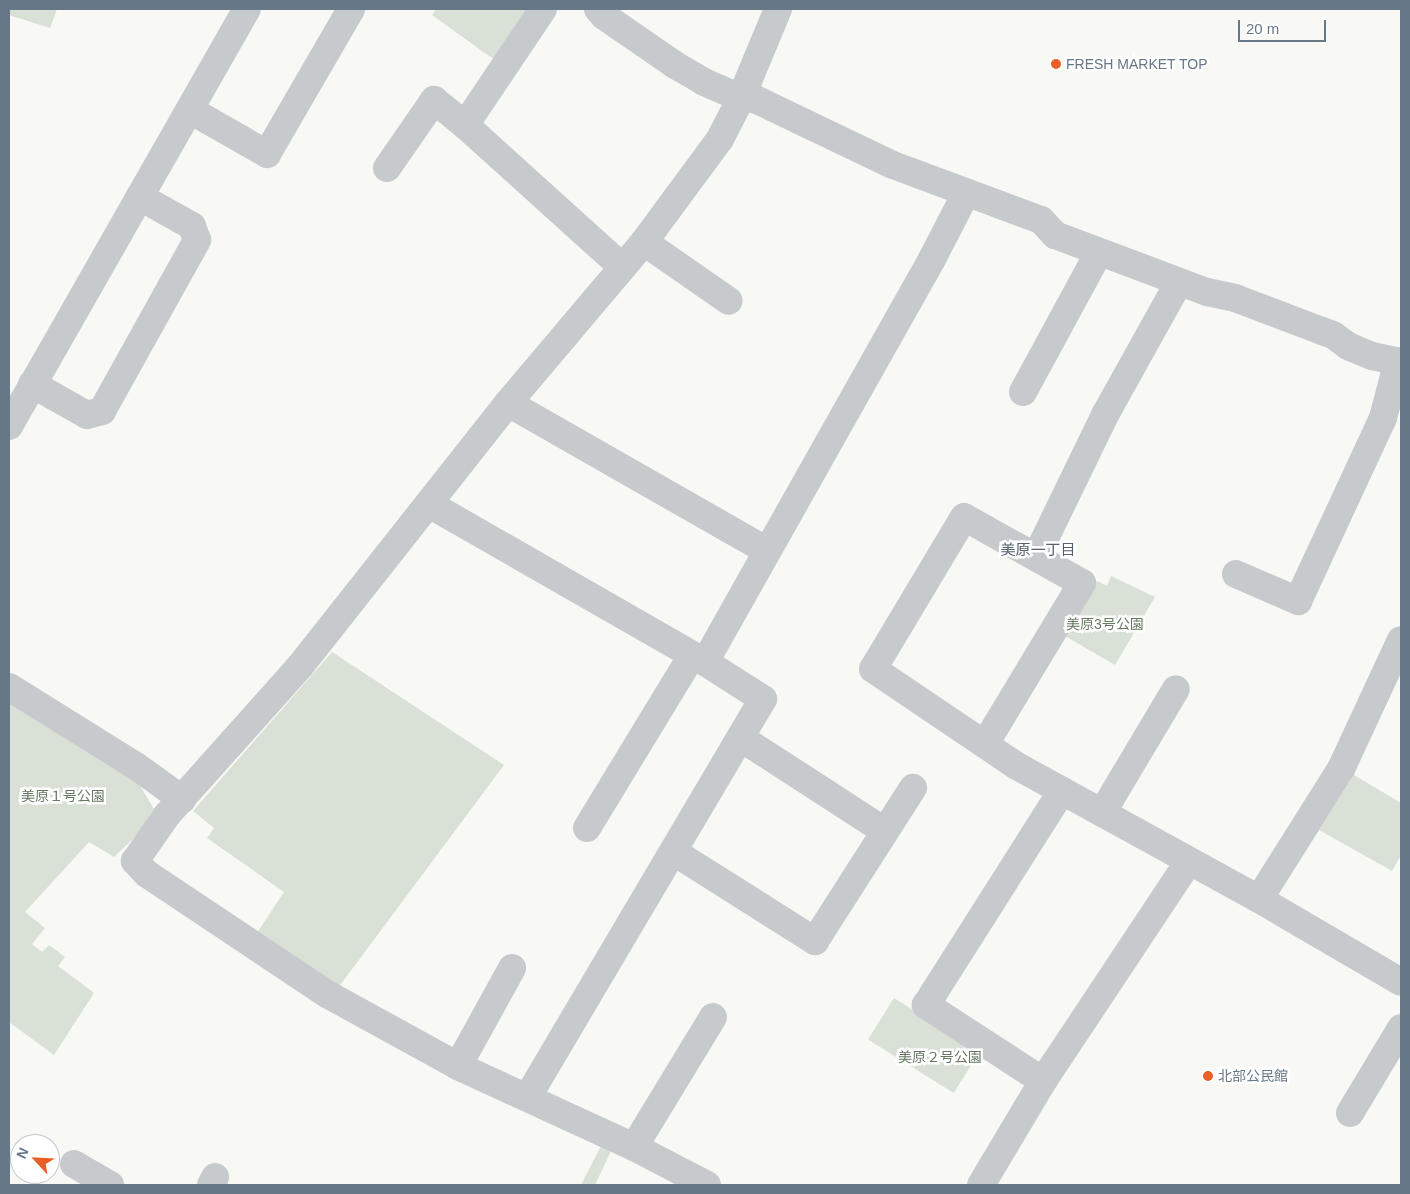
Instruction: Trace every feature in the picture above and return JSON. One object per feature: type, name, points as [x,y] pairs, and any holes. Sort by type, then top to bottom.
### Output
[{"type":"street","points":[[9,426],[247,9]]},
{"type":"street","points":[[190,110],[267,154],[351,9]]},
{"type":"street","points":[[465,125],[543,9]]},
{"type":"street","points":[[598,9],[604,16],[675,66],[704,82],[741,98],[756,100],[893,165],[966,194],[1041,220],[1055,235],[1179,282],[1207,292],[1235,298],[1333,335],[1348,346],[1372,356],[1400,362],[1383,418],[1298,602],[1236,574]]},
{"type":"street","points":[[707,1185],[634,1147],[528,1096],[510,1092],[458,1066],[326,994],[146,874],[135,861],[166,815],[302,665],[508,403],[644,242],[720,139],[741,98],[778,9]]},
{"type":"street","points":[[387,168],[434,100],[465,125],[622,266]]},
{"type":"street","points":[[587,828],[699,659],[767,551],[928,267],[966,194]]},
{"type":"street","points":[[32,384],[87,414],[102,411],[198,240],[192,226],[140,197]]},
{"type":"street","points":[[644,242],[729,301]]},
{"type":"street","points":[[1022,392],[1099,252]]},
{"type":"street","points":[[1036,558],[1106,414],[1179,282]]},
{"type":"street","points":[[508,403],[767,551]]},
{"type":"street","points":[[429,504],[699,659],[763,699],[528,1096]]},
{"type":"street","points":[[985,744],[1082,583],[964,516],[873,669],[1017,766],[1259,898],[1401,982]]},
{"type":"street","points":[[1259,898],[1341,769],[1401,640]]},
{"type":"street","points":[[9,687],[136,766],[182,799]]},
{"type":"street","points":[[1102,813],[1176,689]]},
{"type":"street","points":[[741,738],[885,831]]},
{"type":"street","points":[[674,852],[815,941],[913,788]]},
{"type":"street","points":[[1043,1081],[926,1005],[1062,791]]},
{"type":"street","points":[[981,1185],[1043,1081],[1189,861]]},
{"type":"street","points":[[458,1066],[512,968]]},
{"type":"street","points":[[634,1147],[713,1017]]},
{"type":"street","points":[[1350,1113],[1401,1028]]},
{"type":"street","points":[[74,1164],[110,1185]]},
{"type":"green space","points":[[9,9],[57,9],[50,28],[9,15]]},
{"type":"green space","points":[[436,9],[532,9],[496,61],[432,15]]},
{"type":"green space","name":"美原3号公園","points":[[1111,576],[1155,597],[1115,665],[1065,636],[1097,581],[1107,586]]},
{"type":"green space","points":[[332,652],[504,765],[338,988],[255,936],[284,892],[207,838],[214,828],[193,811]]},
{"type":"green space","name":"美原１号公園","points":[[9,698],[136,779],[154,809],[135,837],[114,857],[89,842],[25,912],[45,928],[32,944],[42,952],[49,945],[65,957],[58,966],[94,993],[54,1055],[9,1022]]},
{"type":"green space","points":[[1354,775],[1401,803],[1401,855],[1392,871],[1319,830]]},
{"type":"green space","name":"美原２号公園","points":[[894,998],[980,1052],[954,1093],[868,1040]]},
{"type":"green space","points":[[601,1146],[611,1151],[595,1185],[581,1185]]},
{"type":"place","name":"FRESH MARKET TOP","points":[[1056,64]]},
{"type":"place","name":"北部公民館","points":[[1208,1076]]},
{"type":"district","name":"美原一丁目","points":[[1038,550]]}]
